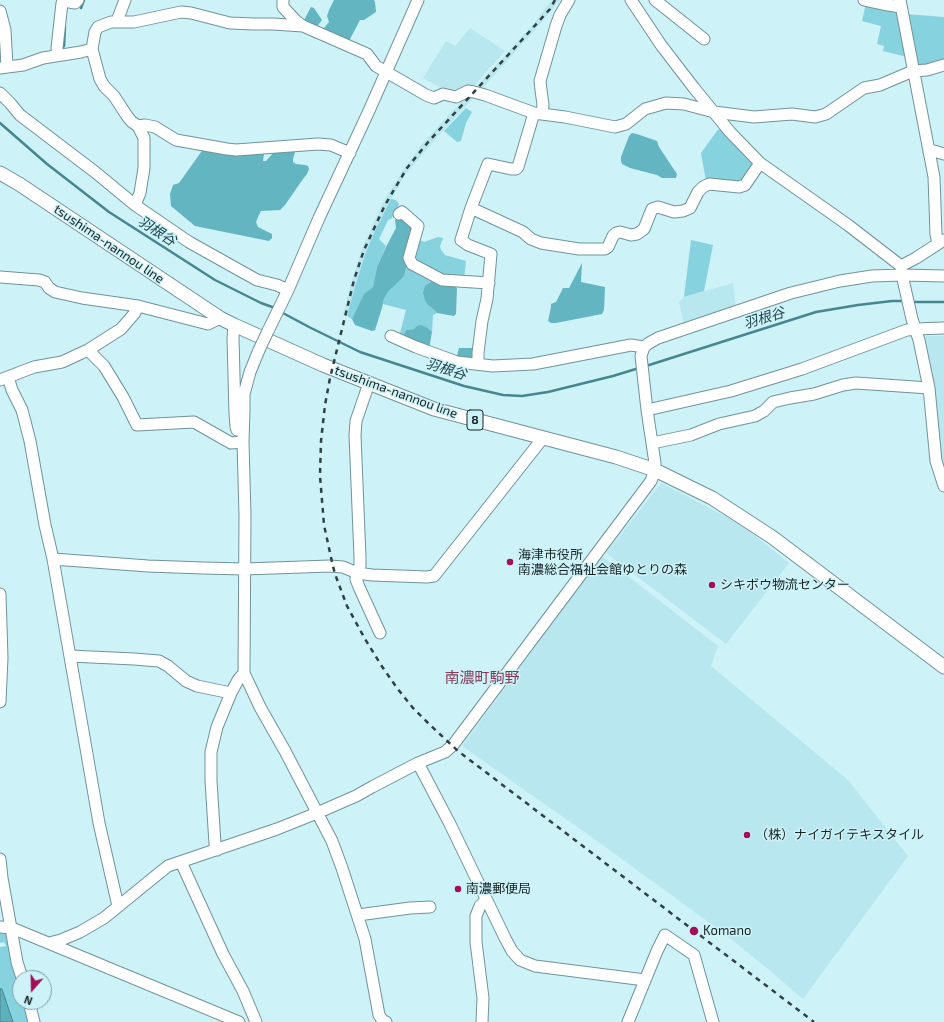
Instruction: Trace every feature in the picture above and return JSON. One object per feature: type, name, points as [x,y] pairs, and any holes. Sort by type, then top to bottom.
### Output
[{"type":"main road","name":"tsushima-nannou line","points":[[0,173],[20,184],[220,318],[234,325],[323,365],[434,409],[616,457],[655,470],[712,498],[772,537],[944,667]]},
{"type":"street","points":[[58,55],[57,48],[62,4],[64,1],[75,3],[78,0]]},
{"type":"street","points":[[117,21],[126,0]]},
{"type":"street","points":[[283,0],[283,7],[303,26],[367,54],[376,66],[426,95],[434,98],[443,94],[456,97],[468,92],[474,92],[538,113],[615,127],[626,124],[645,109],[666,103],[684,104],[714,112],[754,117],[792,114],[815,117],[826,114],[864,88],[880,85],[913,71],[927,70],[944,65]]},
{"type":"street","points":[[384,1022],[379,1015],[365,940],[358,915],[332,841],[260,707],[244,673],[245,515],[242,442],[244,394],[250,372],[418,0]]},
{"type":"street","points":[[478,364],[482,321],[487,299],[491,254],[468,245],[461,240],[471,208],[488,164],[511,169],[516,169],[518,167],[538,113],[543,105],[540,81],[556,26],[560,15],[569,0]]},
{"type":"street","points":[[631,0],[661,45],[714,112],[730,132],[760,163],[848,225],[902,274],[919,340],[929,388],[936,461],[942,474],[944,486]]},
{"type":"street","points":[[655,0],[704,39]]},
{"type":"street","points":[[864,0],[882,4],[900,4],[934,177],[936,234],[941,242],[916,258],[902,274]]},
{"type":"street","points":[[0,12],[5,30],[3,67],[23,65],[43,58],[92,50]]},
{"type":"street","points":[[135,205],[140,193],[144,168],[144,138],[138,126],[127,116],[114,96],[104,86],[100,79],[92,50],[95,32],[98,27],[111,22],[134,22],[181,12],[190,12],[230,23],[303,26]]},
{"type":"street","points":[[0,93],[20,115],[95,172],[135,205],[189,242],[257,280],[277,285],[286,293]]},
{"type":"street","points":[[138,126],[146,125],[155,127],[176,140],[227,149],[236,150],[318,144],[331,145],[350,153]]},
{"type":"street","points":[[929,152],[934,151],[944,154]]},
{"type":"street","points":[[471,208],[523,232],[531,239],[541,243],[579,250],[605,249],[608,247],[616,233],[620,232],[631,236],[644,229],[652,209],[658,207],[674,212],[683,211],[690,208],[698,192],[709,184],[739,187],[745,185],[760,163]]},
{"type":"street","points":[[399,214],[402,212],[418,226],[410,258],[412,264],[442,280],[488,283]]},
{"type":"street","points":[[49,943],[80,932],[104,918],[168,866],[277,829],[356,796],[418,764],[445,752],[457,740],[651,481],[655,470],[645,397],[643,352],[649,343],[658,338],[791,293],[840,281],[872,276],[902,274],[944,276]]},
{"type":"street","points":[[0,277],[40,280],[45,282],[49,288],[55,292],[82,298],[138,306],[208,324],[220,318]]},
{"type":"street","points":[[118,906],[99,823],[53,559],[45,525],[30,441],[22,410],[12,390],[4,379],[34,367],[62,362],[88,350],[121,329],[134,314],[138,306]]},
{"type":"street","points":[[647,410],[738,389],[802,369],[907,330],[914,324],[944,328]]},
{"type":"street","points":[[234,325],[233,338],[236,427],[242,442]]},
{"type":"street","points":[[391,336],[457,362],[493,366],[533,364],[631,345],[643,352]]},
{"type":"street","points":[[88,350],[104,366],[123,397],[137,425],[194,422],[231,443],[242,442]]},
{"type":"street","points":[[369,383],[356,422],[355,435],[360,557],[360,566],[356,580],[380,633]]},
{"type":"street","points":[[652,444],[691,435],[719,424],[755,416],[764,411],[773,402],[814,394],[843,385],[856,384],[929,388]]},
{"type":"street","points":[[53,559],[148,566],[203,568],[245,569],[330,566],[343,567],[357,573],[372,575],[411,577],[434,576],[543,438]]},
{"type":"street","points":[[0,594],[2,658],[0,702]]},
{"type":"street","points":[[70,656],[159,661],[168,666],[186,681],[197,686],[231,693]]},
{"type":"street","points":[[217,850],[215,844],[211,781],[211,752],[217,727],[231,693],[238,680],[244,673]]},
{"type":"street","points":[[418,764],[450,824],[512,951],[520,960],[535,966],[645,980]]},
{"type":"street","points":[[0,859],[9,917],[5,927],[20,970]]},
{"type":"street","points":[[181,862],[223,954],[243,991],[256,1022]]},
{"type":"street","points":[[482,1022],[483,998],[476,942],[476,916],[480,906],[486,900]]},
{"type":"street","points":[[358,915],[410,908],[430,907]]},
{"type":"street","points":[[5,927],[49,943],[239,1022]]},
{"type":"street","points":[[628,1022],[665,935],[694,955],[713,1022]]},
{"type":"street","points":[[31,1010],[34,1022]]},
{"type":"shaded area","points":[[334,0],[374,0],[375,2],[376,12],[364,20],[360,20],[348,43],[325,32],[324,28],[329,22],[327,16]]},
{"type":"shaded area","points":[[552,0],[560,0],[480,91],[473,90],[531,27]]},
{"type":"shaded area","points":[[866,3],[899,10],[907,57],[883,51],[884,46],[877,44],[881,26],[862,21]]},
{"type":"shaded area","points":[[311,7],[314,8],[322,20],[316,28],[303,22]]},
{"type":"shaded area","points":[[905,14],[944,17],[944,63],[918,70]]},
{"type":"shaded area","points":[[470,28],[505,51],[471,89],[452,94],[423,78],[446,41],[455,46]]},
{"type":"shaded area","points":[[469,93],[476,95],[405,175],[387,207],[366,252],[347,316],[343,315],[362,249],[382,204],[401,173],[423,143]]},
{"type":"shaded area","points":[[466,108],[472,112],[466,123],[461,141],[457,142],[444,131]]},
{"type":"shaded area","points":[[722,127],[754,164],[744,180],[738,183],[706,181],[701,153],[717,131]]},
{"type":"shaded area","points":[[632,133],[657,141],[659,147],[677,174],[676,178],[662,178],[622,164],[621,157],[629,136]]},
{"type":"shaded area","points":[[204,148],[262,152],[264,154],[263,161],[266,161],[275,151],[293,151],[295,152],[293,162],[308,166],[309,169],[307,174],[280,210],[261,211],[256,222],[258,227],[272,234],[272,238],[269,241],[195,226],[171,206],[170,194],[173,185],[179,183]]},
{"type":"shaded area","points":[[391,199],[396,200],[399,204],[394,215],[388,220],[379,239],[386,246],[377,267],[373,287],[364,295],[352,319],[347,316],[366,252]]},
{"type":"shaded area","points":[[404,217],[413,227],[406,258],[404,276],[388,292],[384,299],[375,330],[372,331],[355,325],[352,319],[364,294],[373,287],[377,267],[396,228],[395,220]]},
{"type":"shaded area","points":[[438,237],[443,238],[440,246],[445,255],[466,261],[464,279],[442,277],[414,263],[413,256],[418,239],[424,242]]},
{"type":"shaded area","points":[[691,240],[713,245],[704,291],[684,297]]},
{"type":"shaded area","points":[[406,258],[453,286],[441,286],[432,282],[428,305],[437,313],[433,315],[432,332],[428,328],[417,326],[415,329],[406,330],[402,339],[399,337],[406,310],[383,304],[384,299],[392,288]]},
{"type":"shaded area","points":[[582,263],[581,282],[605,287],[604,310],[602,314],[551,323],[548,321],[551,304],[556,302],[563,288],[569,288]]},
{"type":"shaded area","points":[[432,282],[441,286],[453,286],[457,288],[456,314],[454,316],[437,313],[428,305],[423,293],[425,286]]},
{"type":"shaded area","points":[[733,283],[736,306],[684,324],[679,302],[684,297]]},
{"type":"shaded area","points":[[421,325],[428,328],[432,332],[429,349],[402,339],[406,330],[414,329]]},
{"type":"shaded area","points":[[927,336],[944,336],[944,472],[922,340]]},
{"type":"shaded area","points":[[459,348],[476,348],[472,362],[456,359]]},
{"type":"shaded area","points":[[661,483],[725,516],[748,530],[789,563],[726,644],[606,553]]},
{"type":"shaded area","points":[[602,556],[718,646],[711,666],[848,780],[908,856],[803,999],[722,932],[600,843],[462,746]]},
{"type":"shaded area","points":[[0,929],[3,929],[11,936],[18,970],[12,970],[12,1010],[28,1010],[31,1022],[13,1022],[2,990],[0,989],[0,947],[6,946],[4,942],[0,943]]},
{"type":"shaded area","points":[[0,989],[2,989],[13,1022],[0,1022]]},
{"type":"waterway","points":[[81,8],[84,0]]},
{"type":"waterway","points":[[61,49],[64,46],[65,27]]},
{"type":"waterway","name":"羽根谷","points":[[0,123],[47,164],[109,212],[215,280],[261,303],[275,308]]},
{"type":"waterway","name":"羽根谷","points":[[646,366],[816,312],[858,305],[906,301]]},
{"type":"waterway","name":"羽根谷","points":[[911,302],[944,302]]},
{"type":"waterway","name":"羽根谷","points":[[281,312],[360,352],[464,386],[503,395],[522,396],[548,392],[639,368]]},
{"type":"railway","points":[[555,0],[550,9],[429,141],[407,168],[385,205],[364,250],[354,280],[330,378],[321,441],[320,476],[324,525],[335,574],[347,606],[381,665],[413,708],[429,724],[458,751],[814,1022]]},
{"type":"place","name":"海津市役所 南濃総合福祉会館ゆとりの森","points":[[510,562]]},
{"type":"place","name":"シキボウ物流センター","points":[[712,585]]},
{"type":"place","name":"（株）ナイガイテキスタイル","points":[[747,835]]},
{"type":"place","name":"南濃郵便局","points":[[458,889]]},
{"type":"place","name":"Komano","points":[[694,931]]},
{"type":"district","name":"南濃町駒野","points":[[482,678]]}]
